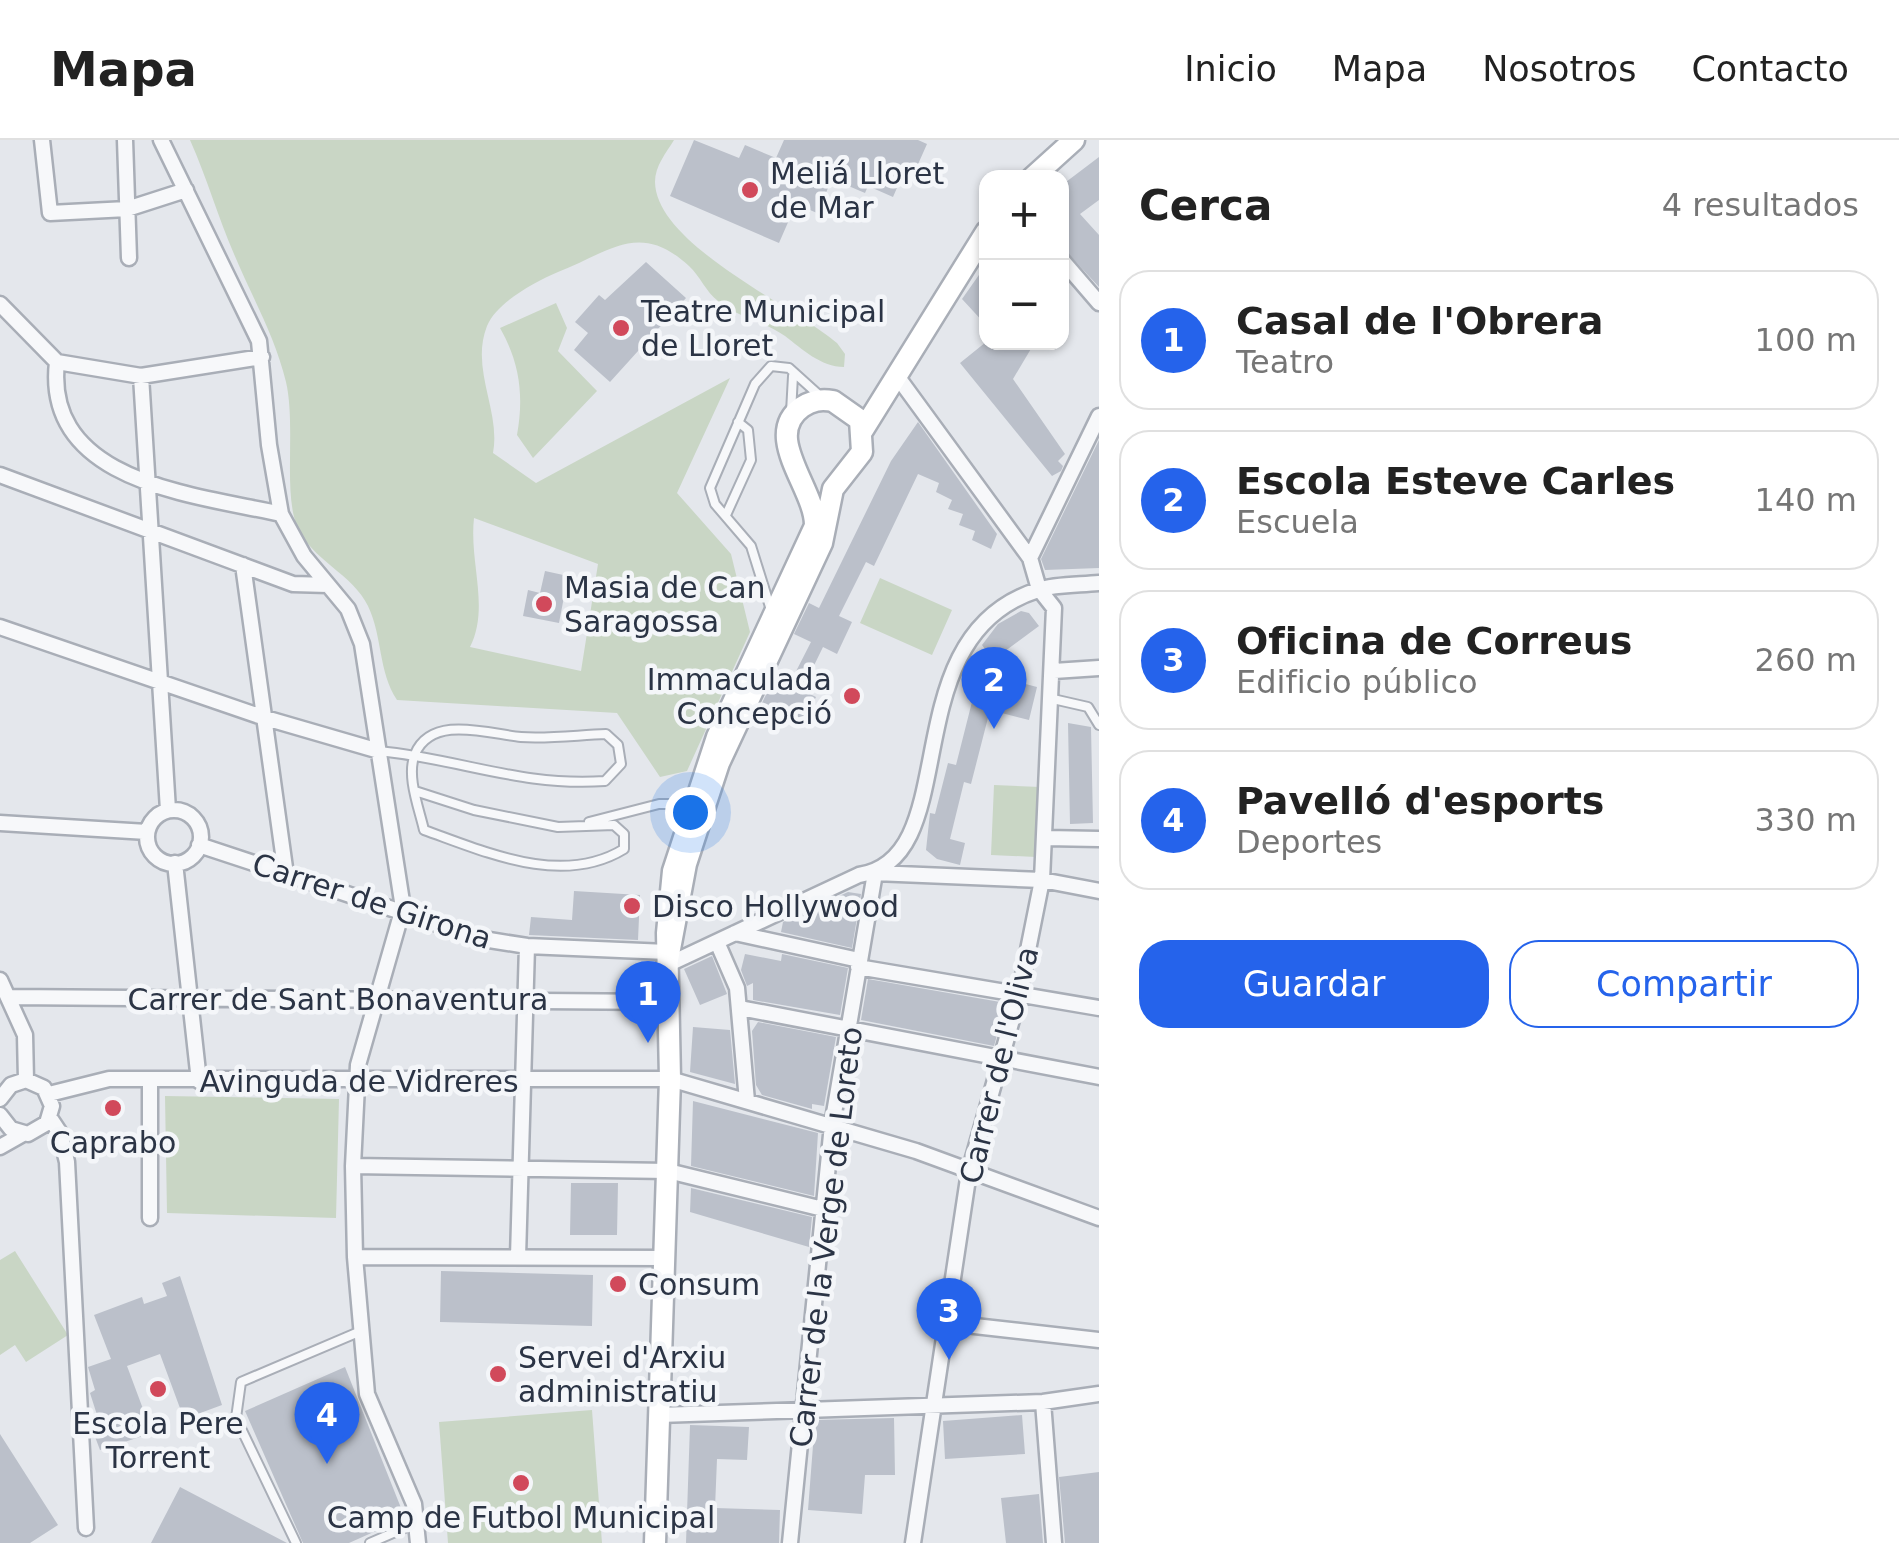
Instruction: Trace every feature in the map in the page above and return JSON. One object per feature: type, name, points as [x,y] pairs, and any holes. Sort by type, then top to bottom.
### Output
[{"type":"main road","points":[[1024,170],[1056,140]]},
{"type":"main road","points":[[1041,170],[1074,140]]},
{"type":"main road","points":[[667,958],[686,864],[714,776],[822,543],[832,489],[862,452],[863,430],[897,376],[936,289],[979,223]]},
{"type":"main road","points":[[908,354],[979,243]]},
{"type":"main road","points":[[655,1543],[668,1171],[667,958],[672,871],[716,737],[815,526],[812,499],[786,445],[790,420],[807,403],[870,397],[897,376]]},
{"type":"main road","points":[[834,402],[863,430]]},
{"type":"main road","points":[[796,466],[818,476],[848,470]]},
{"type":"street","points":[[42,140],[50,213],[127,208],[186,190]]},
{"type":"street","points":[[125,140],[129,258]]},
{"type":"street","points":[[160,140],[248,311],[262,357],[269,446],[281,514],[304,556],[348,609],[359,634],[402,914],[357,1080],[353,1166],[355,1257],[367,1394],[414,1504],[418,1543]]},
{"type":"street","points":[[1069,268],[1099,303]]},
{"type":"street","points":[[0,304],[57,362],[141,376],[262,357]]},
{"type":"street","points":[[57,362],[58,393],[74,434],[116,470],[148,484],[281,514]]},
{"type":"street","points":[[141,376],[168,810]]},
{"type":"street","points":[[897,376],[1030,558],[1099,416]]},
{"type":"street","points":[[0,475],[293,584],[328,585]]},
{"type":"street","name":"Carrer de l'Oliva","points":[[913,1543],[970,1172],[1019,995],[1042,880],[1053,699],[1054,608],[1039,590],[1030,558]]},
{"type":"street","points":[[243,565],[286,875]]},
{"type":"street","points":[[875,873],[912,840],[950,671],[972,632],[1000,609],[1039,590],[1099,583]]},
{"type":"street","points":[[0,627],[262,717],[380,751]]},
{"type":"street","points":[[1054,671],[1099,668]]},
{"type":"street","points":[[168,810],[191,816],[200,830],[199,845],[192,856],[175,864],[153,854],[148,832],[154,818],[168,810]]},
{"type":"street","points":[[0,823],[148,832]]},
{"type":"street","points":[[1046,838],[1099,839]]},
{"type":"street","name":"Carrer de Girona","points":[[199,845],[483,939],[667,958]]},
{"type":"street","points":[[175,864],[199,1081]]},
{"type":"street","name":"Carrer de la Verge de Loreto","points":[[790,1543],[832,1126],[875,873]]},
{"type":"street","points":[[667,958],[718,942],[859,875],[1042,880],[1099,892]]},
{"type":"street","points":[[735,934],[859,963],[1099,1008]]},
{"type":"street","points":[[718,942],[736,982],[747,1102]]},
{"type":"street","points":[[518,1257],[527,946]]},
{"type":"street","points":[[0,980],[25,1035],[26,1080]]},
{"type":"street","name":"Carrer de Sant Bonaventura","points":[[8,997],[667,1002]]},
{"type":"street","points":[[740,1008],[1099,1077]]},
{"type":"street","points":[[150,1079],[150,1218]]},
{"type":"street","name":"Avinguda de Vidreres","points":[[49,1094],[97,1081],[150,1079],[670,1079],[832,1126],[1099,1218]]},
{"type":"street","points":[[2,1092],[26,1080]]},
{"type":"street","points":[[26,1080],[49,1094],[50,1118],[60,1134],[67,1162],[86,1528]]},
{"type":"street","points":[[0,1115],[10,1130],[23,1134]]},
{"type":"street","points":[[0,1147],[39,1130],[50,1118]]},
{"type":"street","points":[[353,1166],[668,1171],[826,1210]]},
{"type":"street","points":[[355,1257],[665,1258]]},
{"type":"street","points":[[948,1323],[1099,1340]]},
{"type":"street","points":[[659,1416],[1043,1402],[1099,1394]]},
{"type":"street","points":[[1043,1402],[1054,1543]]},
{"type":"lane","points":[[774,620],[751,546],[710,488],[759,376],[771,366],[779,363],[834,402]]},
{"type":"lane","points":[[790,420],[793,376]]},
{"type":"lane","points":[[726,515],[752,455],[748,430],[738,422]]},
{"type":"lane","points":[[1053,699],[1088,707],[1099,724]]},
{"type":"lane","points":[[380,751],[414,756],[558,785],[605,781],[621,764],[618,744],[606,734],[523,737],[447,730],[423,741],[414,756],[415,791],[424,830],[522,865],[604,861],[624,849],[624,834],[614,825],[541,824],[474,810],[415,791]]},
{"type":"lane","points":[[585,824],[659,804],[692,804]]},
{"type":"lane","points":[[296,1543],[236,1418],[241,1382],[361,1331]]},
{"type":"lane","points":[[370,1543],[416,1523]]},
{"type":"green space","points":[[190,140],[674,140],[659,165],[655,182],[661,205],[678,229],[730,272],[837,343],[845,354],[844,367],[820,361],[777,331],[726,307],[671,252],[639,242],[609,249],[539,281],[508,301],[487,326],[482,358],[493,421],[493,453],[536,483],[730,378],[677,493],[731,554],[750,632],[687,771],[660,777],[617,713],[397,700],[387,678],[368,606],[353,585],[303,538],[297,526],[291,495],[286,382]],"holes":[[[474,518],[598,564],[581,671],[470,647],[476,632],[479,600]]]},
{"type":"green space","points":[[556,303],[567,328],[558,351],[597,391],[533,458],[517,435],[519,380],[500,328]]},
{"type":"green space","points":[[880,578],[952,610],[932,655],[860,623]]},
{"type":"green space","points":[[994,785],[1040,787],[1036,857],[991,855]]},
{"type":"green space","points":[[165,1096],[339,1099],[336,1218],[167,1213]]},
{"type":"green space","points":[[15,1251],[68,1335],[26,1362],[15,1345],[0,1355],[0,1260]]},
{"type":"green space","name":"Camp de Futbol Municipal","points":[[592,1410],[602,1543],[448,1543],[439,1422]]},
{"type":"building","name":"Meliá Lloret de Mar","points":[[694,140],[739,158],[745,145],[776,158],[784,140],[918,140],[927,144],[915,171],[906,167],[893,197],[868,186],[865,193],[832,179],[817,213],[796,204],[779,243],[670,196]]},
{"type":"building","points":[[1099,157],[1099,200],[1080,214],[1099,235],[1099,287],[1069,255],[1069,180]]},
{"type":"building","name":"Teatre Municipal de Lloret","points":[[646,262],[686,298],[610,382],[574,350],[588,333],[575,322],[599,295],[605,300]]},
{"type":"building","points":[[979,275],[979,317],[962,299]]},
{"type":"building","points":[[979,348],[1030,350],[1013,379],[1065,454],[1058,461],[1063,466],[1061,471],[1052,476],[960,363]]},
{"type":"building","points":[[918,422],[997,534],[991,549],[972,540],[975,531],[959,525],[963,514],[948,509],[952,500],[936,492],[939,483],[918,474],[874,566],[866,562],[839,616],[852,622],[837,654],[823,647],[802,690],[816,697],[803,723],[762,703],[774,678],[789,685],[811,642],[794,634],[809,603],[819,608],[891,461]]},
{"type":"building","points":[[1099,440],[1099,568],[1045,570],[1041,559]]},
{"type":"building","name":"Masia de Can Saragossa","points":[[545,571],[568,576],[559,623],[523,616],[528,590],[540,593]]},
{"type":"building","points":[[1021,611],[1029,613],[1039,626],[993,660],[982,645],[998,624]]},
{"type":"building","points":[[968,669],[1037,687],[1029,720],[990,710],[971,784],[964,782],[950,839],[965,843],[960,865],[937,859],[926,850],[930,813],[935,814],[948,763],[956,765],[975,690],[964,688]]},
{"type":"building","points":[[1068,723],[1091,727],[1093,823],[1070,824]]},
{"type":"building","points":[[574,891],[640,895],[638,940],[529,935],[531,917],[572,920]]},
{"type":"building","points":[[848,892],[861,894],[852,948],[781,932],[783,922],[818,906],[825,908],[826,902]]},
{"type":"building","points":[[745,954],[781,961],[782,954],[848,968],[840,1015],[753,1000],[753,983],[747,986],[741,970]]},
{"type":"building","points":[[712,956],[727,994],[700,1005],[684,969]]},
{"type":"building","points":[[868,979],[1006,1003],[994,1046],[861,1020]]},
{"type":"building","points":[[758,1022],[836,1037],[824,1106],[812,1104],[812,1109],[762,1095],[756,1085],[752,1031]]},
{"type":"building","points":[[693,1027],[730,1030],[735,1084],[690,1072]]},
{"type":"building","points":[[693,1101],[818,1133],[814,1196],[691,1166]]},
{"type":"building","points":[[571,1183],[618,1183],[617,1235],[570,1235]]},
{"type":"building","points":[[691,1188],[812,1217],[809,1247],[690,1212]]},
{"type":"building","points":[[441,1271],[593,1275],[592,1326],[440,1322]]},
{"type":"building","points":[[180,1276],[222,1405],[184,1419],[160,1354],[127,1366],[152,1433],[100,1450],[91,1426],[91,1417],[97,1415],[88,1367],[111,1359],[94,1315],[142,1297],[144,1304],[167,1296],[162,1283]]},
{"type":"building","points":[[345,1367],[405,1518],[349,1543],[303,1543],[245,1411]]},
{"type":"building","points":[[1022,1415],[1025,1454],[945,1459],[943,1421]]},
{"type":"building","points":[[894,1418],[895,1475],[865,1475],[862,1514],[808,1510],[815,1420]]},
{"type":"building","points":[[690,1425],[749,1427],[747,1460],[717,1459],[715,1508],[780,1510],[779,1543],[686,1543]]},
{"type":"building","points":[[0,1434],[58,1525],[30,1543],[0,1543]]},
{"type":"building","points":[[1099,1472],[1099,1543],[1065,1543],[1059,1477]]},
{"type":"building","points":[[180,1487],[287,1543],[151,1543]]},
{"type":"building","points":[[1039,1494],[1043,1543],[1006,1543],[1001,1498]]},
{"type":"place","name":"Meliá Lloret de Mar","points":[[750,190]]},
{"type":"place","name":"Teatre Municipal de Lloret","points":[[621,328]]},
{"type":"place","name":"Masia de Can Saragossa","points":[[544,604]]},
{"type":"place","name":"Immaculada Concepció","points":[[852,696]]},
{"type":"place","name":"Escola Esteve Carles","points":[[994,729]]},
{"type":"place","name":"Disco Hollywood","points":[[632,906]]},
{"type":"place","name":"Casal de l'Obrera","points":[[648,1043]]},
{"type":"place","name":"Caprabo","points":[[113,1108]]},
{"type":"place","name":"Consum","points":[[618,1284]]},
{"type":"place","name":"Oficina de Correus","points":[[949,1360]]},
{"type":"place","name":"Servei d'Arxiu administratiu","points":[[498,1374]]},
{"type":"place","name":"Escola Pere Torrent","points":[[158,1389]]},
{"type":"place","name":"Pavelló d'esports","points":[[327,1464]]},
{"type":"place","name":"Camp de Futbol Municipal","points":[[521,1483]]}]
